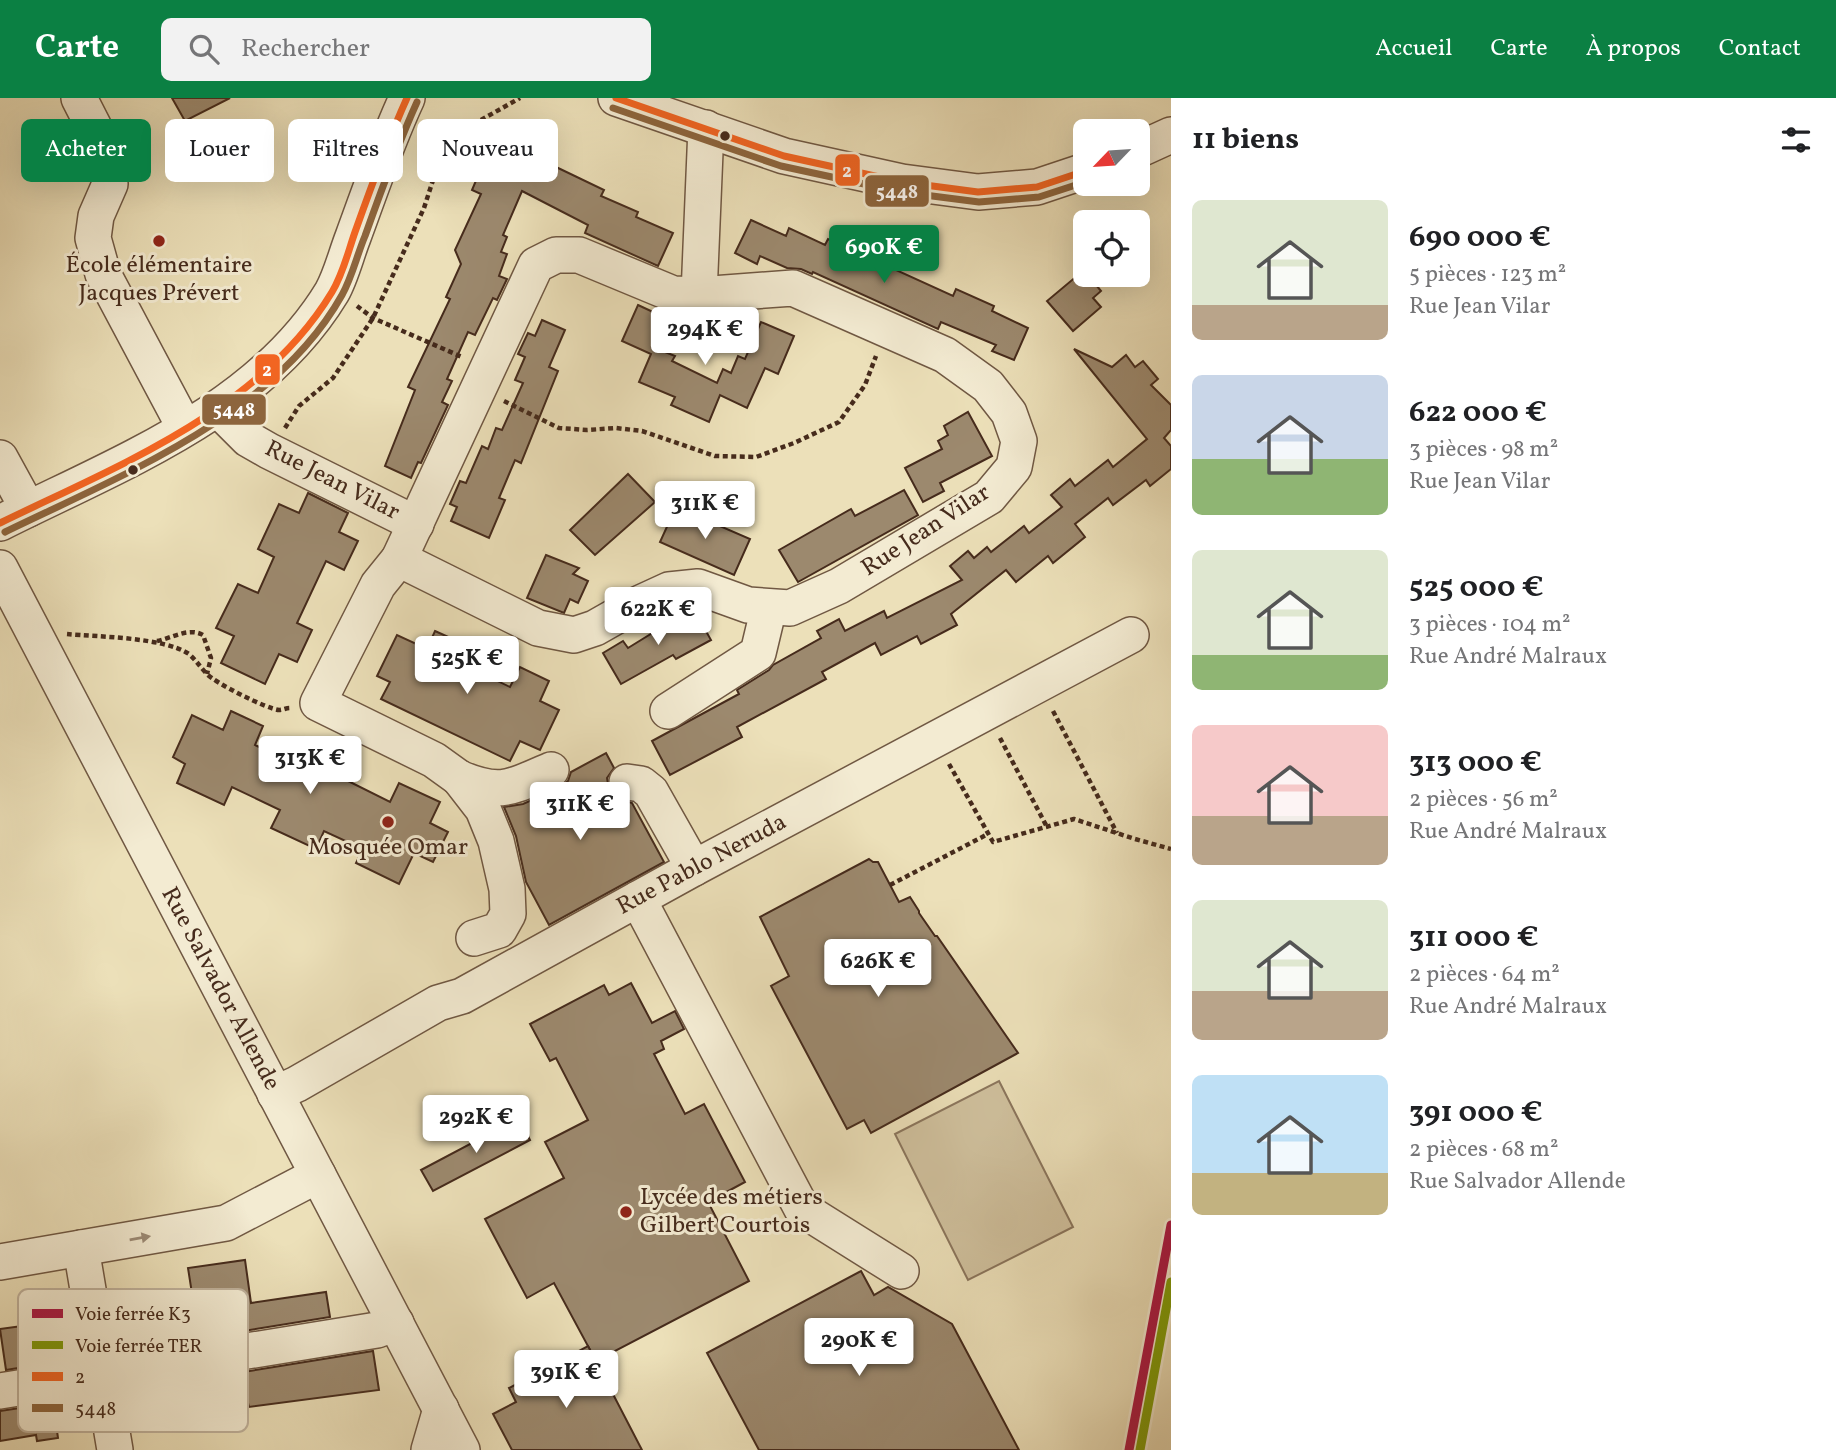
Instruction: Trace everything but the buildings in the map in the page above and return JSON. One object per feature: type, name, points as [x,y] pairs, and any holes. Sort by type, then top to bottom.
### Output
[{"type":"street","points":[[79,98],[104,147],[110,184],[96,216],[93,238],[103,274],[185,428]]},
{"type":"street","points":[[0,458],[14,516],[185,428],[218,409],[255,379],[296,341],[333,290],[407,98]]},
{"type":"street","points":[[616,98],[783,156],[901,182],[978,192],[1037,187],[1073,175]]},
{"type":"street","points":[[699,295],[705,128]]},
{"type":"street","points":[[1150,145],[1171,135]]},
{"type":"street","name":"Rue Jean Vilar","points":[[556,255],[579,255],[673,294],[699,295],[793,288],[945,355],[988,386],[1009,413],[1019,441],[1014,467],[989,496],[839,586],[790,608],[748,605],[698,587],[668,590],[595,628],[574,635],[538,628],[398,559],[536,265],[556,255]]},
{"type":"street","name":"Rue Jean Vilar","points":[[218,409],[248,439],[416,524]]},
{"type":"street","points":[[398,559],[379,585],[318,703],[433,760],[459,778],[480,786],[501,789],[551,770]]},
{"type":"street","name":"Rue Salvador Allende","points":[[0,568],[462,1450]]},
{"type":"street","points":[[668,711],[758,653],[769,607]]},
{"type":"street","name":"Rue Pablo Neruda","points":[[275,1094],[438,1003],[462,996],[694,868],[1131,635]]},
{"type":"street","points":[[459,778],[483,809],[488,820],[496,841],[506,889],[508,914],[499,929],[474,938]]},
{"type":"street","points":[[627,782],[641,784],[651,792],[694,868]]},
{"type":"street","points":[[638,899],[802,1209],[901,1271]]},
{"type":"street","points":[[0,1262],[226,1223],[318,1175]]},
{"type":"street","points":[[82,1248],[89,1289]]},
{"type":"street","points":[[248,1350],[377,1330],[396,1323]]},
{"type":"street","points":[[0,1391],[18,1388]]},
{"type":"street","points":[[429,1450],[441,1409]]},
{"type":"street","points":[[112,1432],[115,1450]]},
{"type":"path","points":[[269,451],[299,407],[333,378],[373,318],[424,208],[444,146],[465,129],[520,98]]},
{"type":"path","points":[[333,290],[373,318],[484,378],[559,428],[642,430],[715,456],[756,457],[839,422],[864,385],[887,330]]},
{"type":"path","points":[[33,631],[153,642],[174,647],[188,654],[199,663],[207,675],[225,687],[279,710],[318,703]]},
{"type":"path","points":[[153,642],[189,632],[204,635],[211,659],[207,675]]},
{"type":"path","points":[[1039,684],[1118,834]]},
{"type":"path","points":[[987,713],[1047,827]]},
{"type":"path","points":[[936,740],[993,842],[1074,819],[1171,849]]},
{"type":"path","points":[[890,886],[988,834]]},
{"type":"shaded area","points":[[999,1081],[1073,1227],[968,1280],[895,1134]]},
{"type":"rail line","name":"K3","points":[[1129,1450],[1171,1225]]},
{"type":"rail line","name":"TER","points":[[1140,1450],[1171,1282]]},
{"type":"transit line","name":"2","points":[[0,523],[138,456],[184,430],[227,402],[266,370],[302,334],[339,278],[407,98]]},
{"type":"transit line","name":"2","points":[[616,98],[784,156],[902,182],[978,192],[1037,187],[1073,175]]},
{"type":"transit line","name":"5448","points":[[5,532],[98,488],[192,437],[237,408],[278,375],[313,337],[342,295],[417,102]]},
{"type":"transit line","name":"5448","points":[[613,108],[781,166],[901,192],[979,202],[1039,197],[1073,186]]},
{"type":"place","name":"École élémentaire Jacques Prévert","points":[[159,241]]},
{"type":"place","name":"Mosquée Omar","points":[[388,822]]},
{"type":"place","name":"Lycée des métiers Gilbert Courtois","points":[[626,1212]]}]
